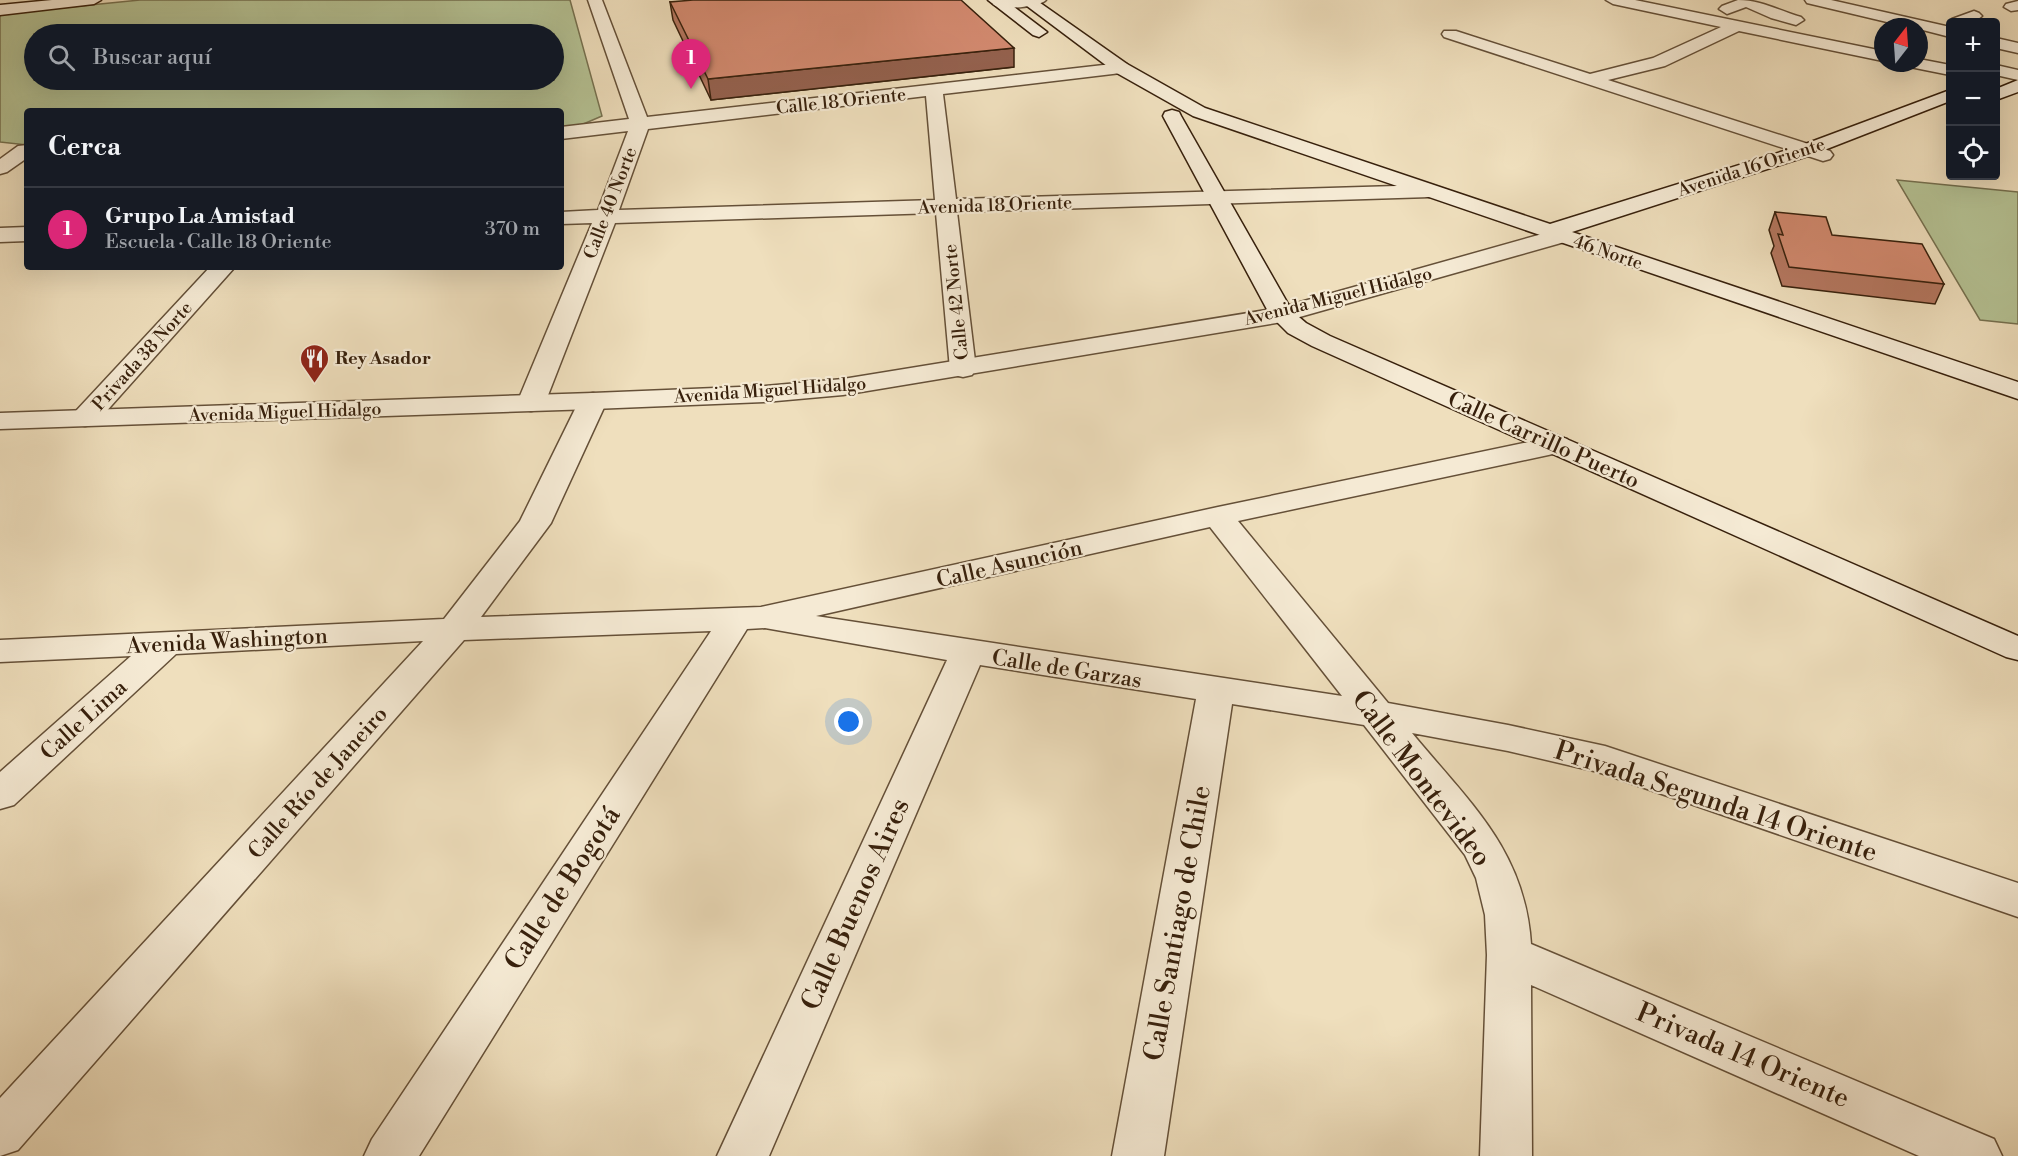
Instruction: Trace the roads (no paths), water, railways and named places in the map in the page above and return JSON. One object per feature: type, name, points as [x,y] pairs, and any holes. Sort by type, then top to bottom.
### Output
[{"type":"street","points":[[0,5],[46,0]]},
{"type":"street","points":[[0,10],[94,0]]},
{"type":"street","name":"Calle 40 Norte","points":[[531,403],[606,217],[640,124],[595,0]]},
{"type":"street","points":[[998,2],[1030,0],[1121,68],[1199,112]]},
{"type":"street","points":[[1613,0],[1874,54]]},
{"type":"street","points":[[1652,0],[1874,42]]},
{"type":"street","points":[[1812,0],[1946,29]]},
{"type":"street","points":[[998,2],[1050,40]]},
{"type":"street","points":[[1727,9],[1747,2],[1776,15],[1808,23]]},
{"type":"street","points":[[1759,21],[1776,15]]},
{"type":"street","points":[[1968,18],[1974,16]]},
{"type":"street","points":[[1587,79],[1659,62],[1736,26]]},
{"type":"street","points":[[1840,31],[1874,41]]},
{"type":"street","points":[[1450,34],[1815,152]]},
{"type":"street","points":[[2000,44],[2018,48]]},
{"type":"street","points":[[1928,57],[1946,59]]},
{"type":"street","points":[[1076,59],[1172,116],[1199,112]]},
{"type":"street","points":[[1928,60],[1946,68]]},
{"type":"street","name":"Calle 18 Oriente","points":[[564,133],[1121,68]]},
{"type":"street","name":"Calle 42 Norte","points":[[934,91],[963,369]]},
{"type":"street","name":"Avenida 16 Oriente","points":[[1815,152],[1946,97]]},
{"type":"street","name":"46 Norte","points":[[1199,112],[2018,391]]},
{"type":"street","name":"Avenida 16 Oriente","points":[[1554,234],[1946,113]]},
{"type":"street","name":"Calle Carrillo Puerto","points":[[1172,116],[1282,315],[1297,328],[1321,341],[2018,649]]},
{"type":"street","points":[[0,147],[24,150]]},
{"type":"street","points":[[0,168],[24,151]]},
{"type":"street","name":"Avenida 18 Oriente","points":[[564,218],[1430,191]]},
{"type":"street","points":[[0,235],[24,234]]},
{"type":"street","name":"Avenida Miguel Hidalgo","points":[[0,421],[593,401],[807,391],[963,369],[1282,315],[1554,234]]},
{"type":"street","name":"Privada 38 Norte","points":[[86,418],[220,270]]},
{"type":"street","name":"Calle Río de Janeiro","points":[[0,1134],[454,629],[535,523],[593,401]]},
{"type":"street","name":"Calle Asunción","points":[[454,629],[748,619],[1218,516],[1557,445]]},
{"type":"street","name":"Calle Montevideo","points":[[1218,516],[1482,847],[1497,878],[1504,906],[1509,955],[1506,1156]]},
{"type":"street","name":"Calle de Garzas","points":[[748,619],[1374,714]]},
{"type":"street","name":"Calle de Bogotá","points":[[390,1156],[748,619]]},
{"type":"street","name":"Avenida Washington","points":[[0,651],[454,629]]},
{"type":"street","name":"Calle Lima","points":[[0,795],[167,643]]},
{"type":"street","name":"Calle Buenos Aires","points":[[742,1156],[968,653]]},
{"type":"street","name":"Calle Santiago de Chile","points":[[1138,1156],[1216,690]]},
{"type":"street","name":"Privada Segunda 14 Oriente","points":[[1374,714],[1553,747],[1605,760],[2018,900]]},
{"type":"street","name":"Privada 14 Oriente","points":[[1509,955],[1976,1156]]},
{"type":"place","name":"Grupo La Amistad","points":[[691,89]]},
{"type":"place","name":"Rey Asador","points":[[314,384]]}]
